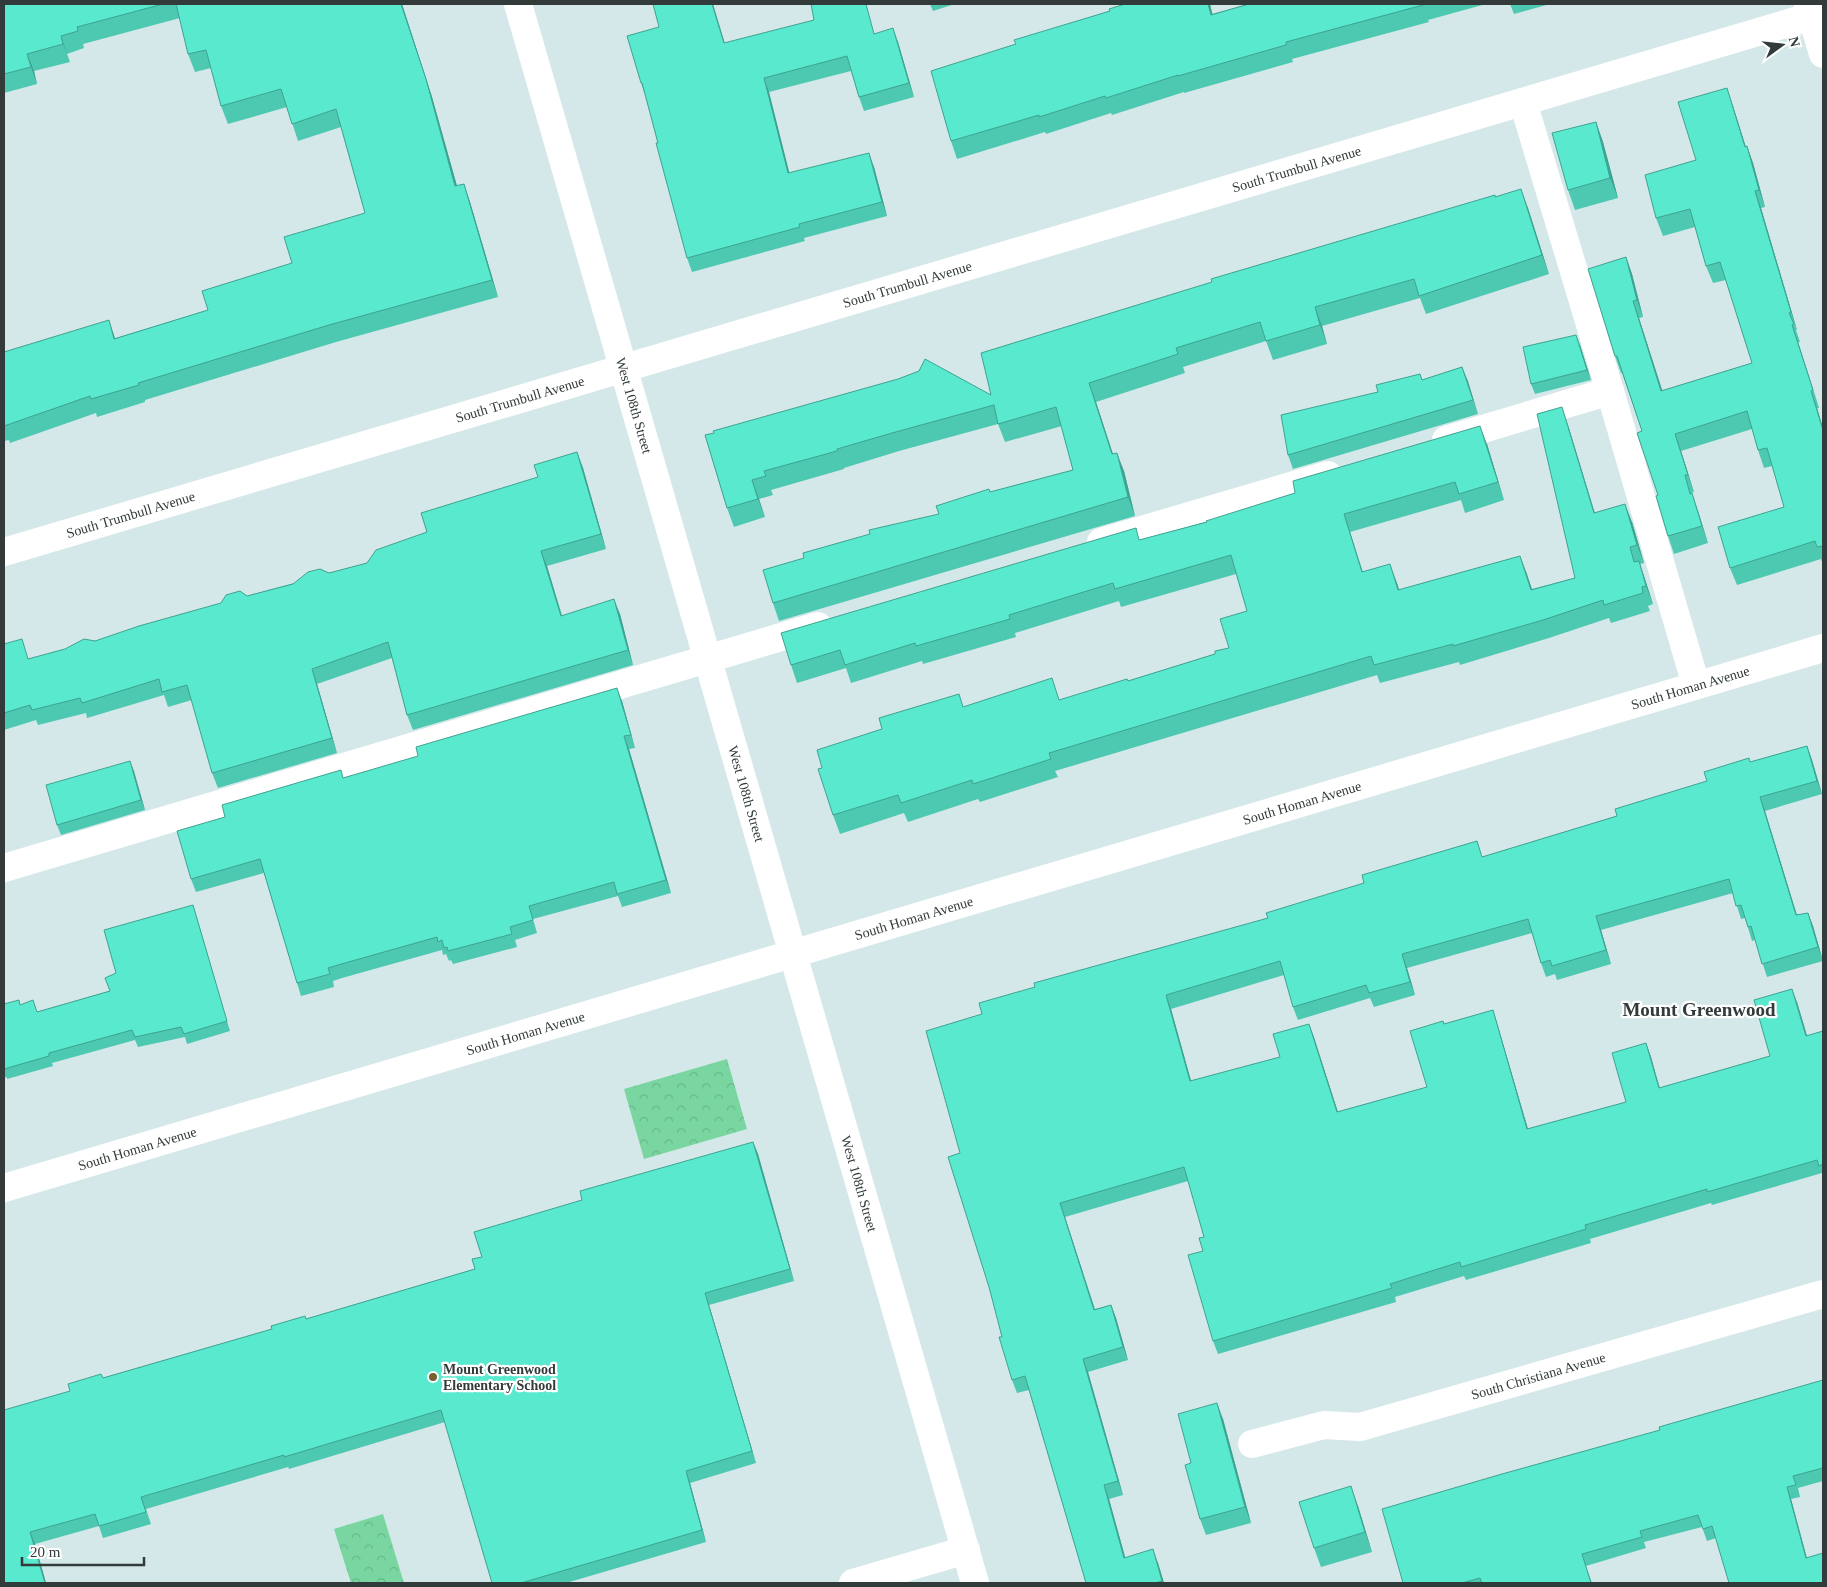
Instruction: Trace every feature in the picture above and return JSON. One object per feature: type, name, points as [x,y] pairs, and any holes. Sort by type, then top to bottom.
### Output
[{"type":"street","name":"West 108th Street","points":[[518,4],[975,1583]]},
{"type":"street","name":"South Trumbull Avenue","points":[[4,552],[1523,102],[1810,10]]},
{"type":"street","points":[[1810,10],[1823,54]]},
{"type":"street","points":[[1523,102],[1696,685]]},
{"type":"street","points":[[1419,448],[1610,391]]},
{"type":"street","points":[[1075,550],[1352,468]]},
{"type":"street","points":[[4,868],[846,618]]},
{"type":"street","name":"South Homan Avenue","points":[[4,1188],[1823,648]]},
{"type":"street","name":"South Christiana Avenue","points":[[1252,1444],[1324,1425],[1360,1427],[1823,1294]]},
{"type":"street","points":[[852,1583],[966,1550]]},
{"type":"green space","points":[[727,1059],[747,1129],[644,1159],[624,1089]]},
{"type":"green space","points":[[383,1514],[404,1583],[351,1583],[334,1529]]},
{"type":"building","points":[[163,4],[77,27],[78,31],[61,36],[63,44],[27,54],[31,67],[4,74],[4,5]]},
{"type":"building","points":[[176,4],[401,4],[426,79],[455,186],[464,184],[492,280],[329,325],[91,399],[90,396],[4,426],[4,352],[109,320],[114,339],[208,310],[202,291],[292,263],[284,237],[365,213],[336,109],[292,124],[281,89],[221,106],[206,50],[188,54]]},
{"type":"building","points":[[653,4],[712,4],[724,43],[814,20],[811,4],[866,4],[874,34],[893,28],[909,83],[859,97],[847,56],[764,78],[788,173],[869,153],[882,202],[799,224],[800,227],[687,258],[642,83],[627,36],[659,27]]},
{"type":"building","points":[[1125,4],[1208,4],[1211,15],[1249,4],[1423,5],[1286,42],[1286,45],[951,141],[931,71],[1016,44],[1014,40],[1110,11],[1109,9]]},
{"type":"building","points":[[1727,88],[1745,147],[1747,146],[1759,190],[1755,191],[1791,312],[1789,313],[1794,324],[1792,325],[1813,390],[1811,391],[1823,430],[1823,546],[1817,547],[1815,541],[1730,568],[1718,527],[1784,507],[1767,448],[1758,450],[1747,411],[1675,434],[1688,475],[1685,475],[1690,494],[1692,493],[1702,526],[1668,536],[1656,496],[1658,495],[1637,433],[1642,431],[1617,356],[1615,356],[1588,269],[1626,257],[1637,300],[1633,301],[1661,391],[1752,363],[1720,262],[1706,266],[1690,209],[1656,218],[1645,175],[1696,160],[1678,102]]},
{"type":"building","points":[[1596,122],[1610,178],[1568,190],[1552,133]]},
{"type":"building","points":[[1521,189],[1542,255],[1419,296],[1414,279],[1315,307],[1320,325],[1266,341],[1260,322],[1176,348],[1178,354],[1089,383],[1112,454],[1117,453],[1128,497],[773,603],[763,570],[804,558],[803,553],[870,534],[869,530],[939,514],[936,506],[989,489],[990,492],[1073,470],[1056,407],[998,424],[994,405],[764,471],[766,476],[752,480],[758,499],[727,508],[705,435],[714,433],[713,431],[898,379],[919,371],[925,359],[991,395],[981,353],[1212,282],[1211,279]]},
{"type":"building","points":[[1576,335],[1587,370],[1531,384],[1523,347]]},
{"type":"building","points":[[1462,367],[1473,400],[1288,455],[1281,415],[1378,392],[1376,385],[1420,374],[1422,380]]},
{"type":"building","points":[[1562,407],[1594,513],[1625,504],[1637,545],[1630,547],[1634,562],[1639,561],[1646,586],[1642,587],[1643,593],[1604,605],[1603,600],[1543,620],[1453,646],[1453,644],[1374,665],[1371,656],[1049,753],[1051,759],[973,784],[972,780],[901,803],[898,795],[833,815],[818,769],[822,768],[817,750],[882,729],[879,718],[959,694],[963,707],[1052,678],[1059,700],[1127,679],[1128,681],[1229,648],[1220,619],[1247,611],[1231,555],[1115,589],[1113,583],[1009,615],[1010,619],[916,646],[915,643],[845,665],[840,650],[791,665],[781,633],[1136,528],[1139,540],[1207,522],[1295,493],[1293,481],[1480,426],[1498,482],[1459,494],[1455,482],[1344,514],[1362,572],[1390,564],[1398,590],[1520,556],[1531,590],[1575,578],[1537,414]]},
{"type":"building","points":[[577,452],[601,534],[541,551],[561,616],[614,599],[628,650],[407,715],[388,642],[312,669],[332,738],[212,773],[187,685],[162,692],[159,679],[82,703],[80,698],[32,710],[30,705],[4,713],[4,644],[22,639],[28,659],[65,649],[84,639],[95,641],[139,626],[221,603],[226,595],[240,591],[247,596],[293,584],[308,572],[320,569],[329,573],[367,563],[376,550],[427,532],[421,513],[538,477],[534,465]]},
{"type":"building","points":[[617,688],[631,735],[624,736],[666,880],[617,894],[614,882],[529,906],[533,920],[510,927],[512,934],[448,951],[447,947],[444,948],[442,940],[438,942],[437,937],[328,968],[330,974],[297,983],[260,859],[191,879],[177,831],[225,817],[222,805],[341,770],[343,778],[418,756],[416,747]]},
{"type":"building","points":[[1807,746],[1817,781],[1760,797],[1796,915],[1808,913],[1818,947],[1762,964],[1751,926],[1748,927],[1741,905],[1736,906],[1729,879],[1596,916],[1606,950],[1552,966],[1550,960],[1541,963],[1528,919],[1402,954],[1410,982],[1369,993],[1366,985],[1293,1007],[1280,961],[1166,995],[1190,1081],[1280,1057],[1273,1034],[1309,1024],[1337,1112],[1427,1087],[1410,1031],[1443,1021],[1444,1024],[1493,1010],[1527,1129],[1626,1102],[1612,1053],[1646,1043],[1659,1088],[1770,1056],[1754,1000],[1792,989],[1806,1036],[1823,1031],[1823,1164],[1819,1166],[1817,1160],[1707,1192],[1707,1189],[1585,1225],[1586,1229],[1461,1267],[1460,1262],[1390,1284],[1392,1288],[1213,1341],[1188,1255],[1203,1251],[1199,1238],[1204,1237],[1184,1167],[1060,1203],[1094,1310],[1111,1305],[1123,1347],[1083,1359],[1118,1481],[1104,1485],[1124,1558],[1153,1549],[1162,1581],[1155,1583],[1086,1583],[1025,1376],[1012,1380],[999,1337],[1002,1337],[989,1287],[948,1157],[960,1153],[926,1031],[982,1014],[979,1003],[1035,987],[1034,983],[1268,918],[1266,913],[1364,883],[1362,875],[1477,841],[1482,857],[1617,816],[1615,809],[1707,781],[1704,772],[1749,758],[1750,762]]},
{"type":"building","points":[[130,761],[141,800],[57,825],[46,785]]},
{"type":"building","points":[[193,905],[227,1021],[184,1034],[181,1027],[135,1037],[132,1030],[49,1053],[49,1056],[4,1069],[4,1004],[19,1000],[20,1005],[33,1000],[37,1012],[110,991],[105,978],[116,973],[104,930]]},
{"type":"building","points":[[753,1142],[790,1269],[705,1293],[752,1451],[686,1471],[702,1530],[521,1583],[492,1583],[441,1410],[141,1497],[146,1512],[99,1526],[95,1514],[30,1532],[45,1583],[4,1583],[4,1410],[70,1391],[68,1384],[101,1374],[103,1378],[272,1329],[271,1326],[305,1316],[306,1319],[475,1269],[472,1259],[482,1257],[474,1232],[582,1200],[580,1191]]},
{"type":"building","points":[[1823,1380],[1823,1468],[1793,1476],[1796,1485],[1787,1487],[1806,1558],[1823,1553],[1823,1583],[1729,1583],[1712,1526],[1703,1529],[1698,1515],[1640,1531],[1642,1537],[1582,1554],[1591,1583],[1482,1583],[1480,1578],[1462,1583],[1403,1583],[1382,1509],[1660,1430],[1659,1427]]},
{"type":"building","points":[[1217,1403],[1245,1507],[1200,1519],[1185,1465],[1191,1463],[1178,1414]]},
{"type":"building","points":[[1351,1486],[1365,1532],[1314,1548],[1299,1502]]},
{"type":"place","name":"Mount Greenwood Elementary School","points":[[433,1377]]},
{"type":"district","name":"Mount Greenwood","points":[[1699,1009]]}]
